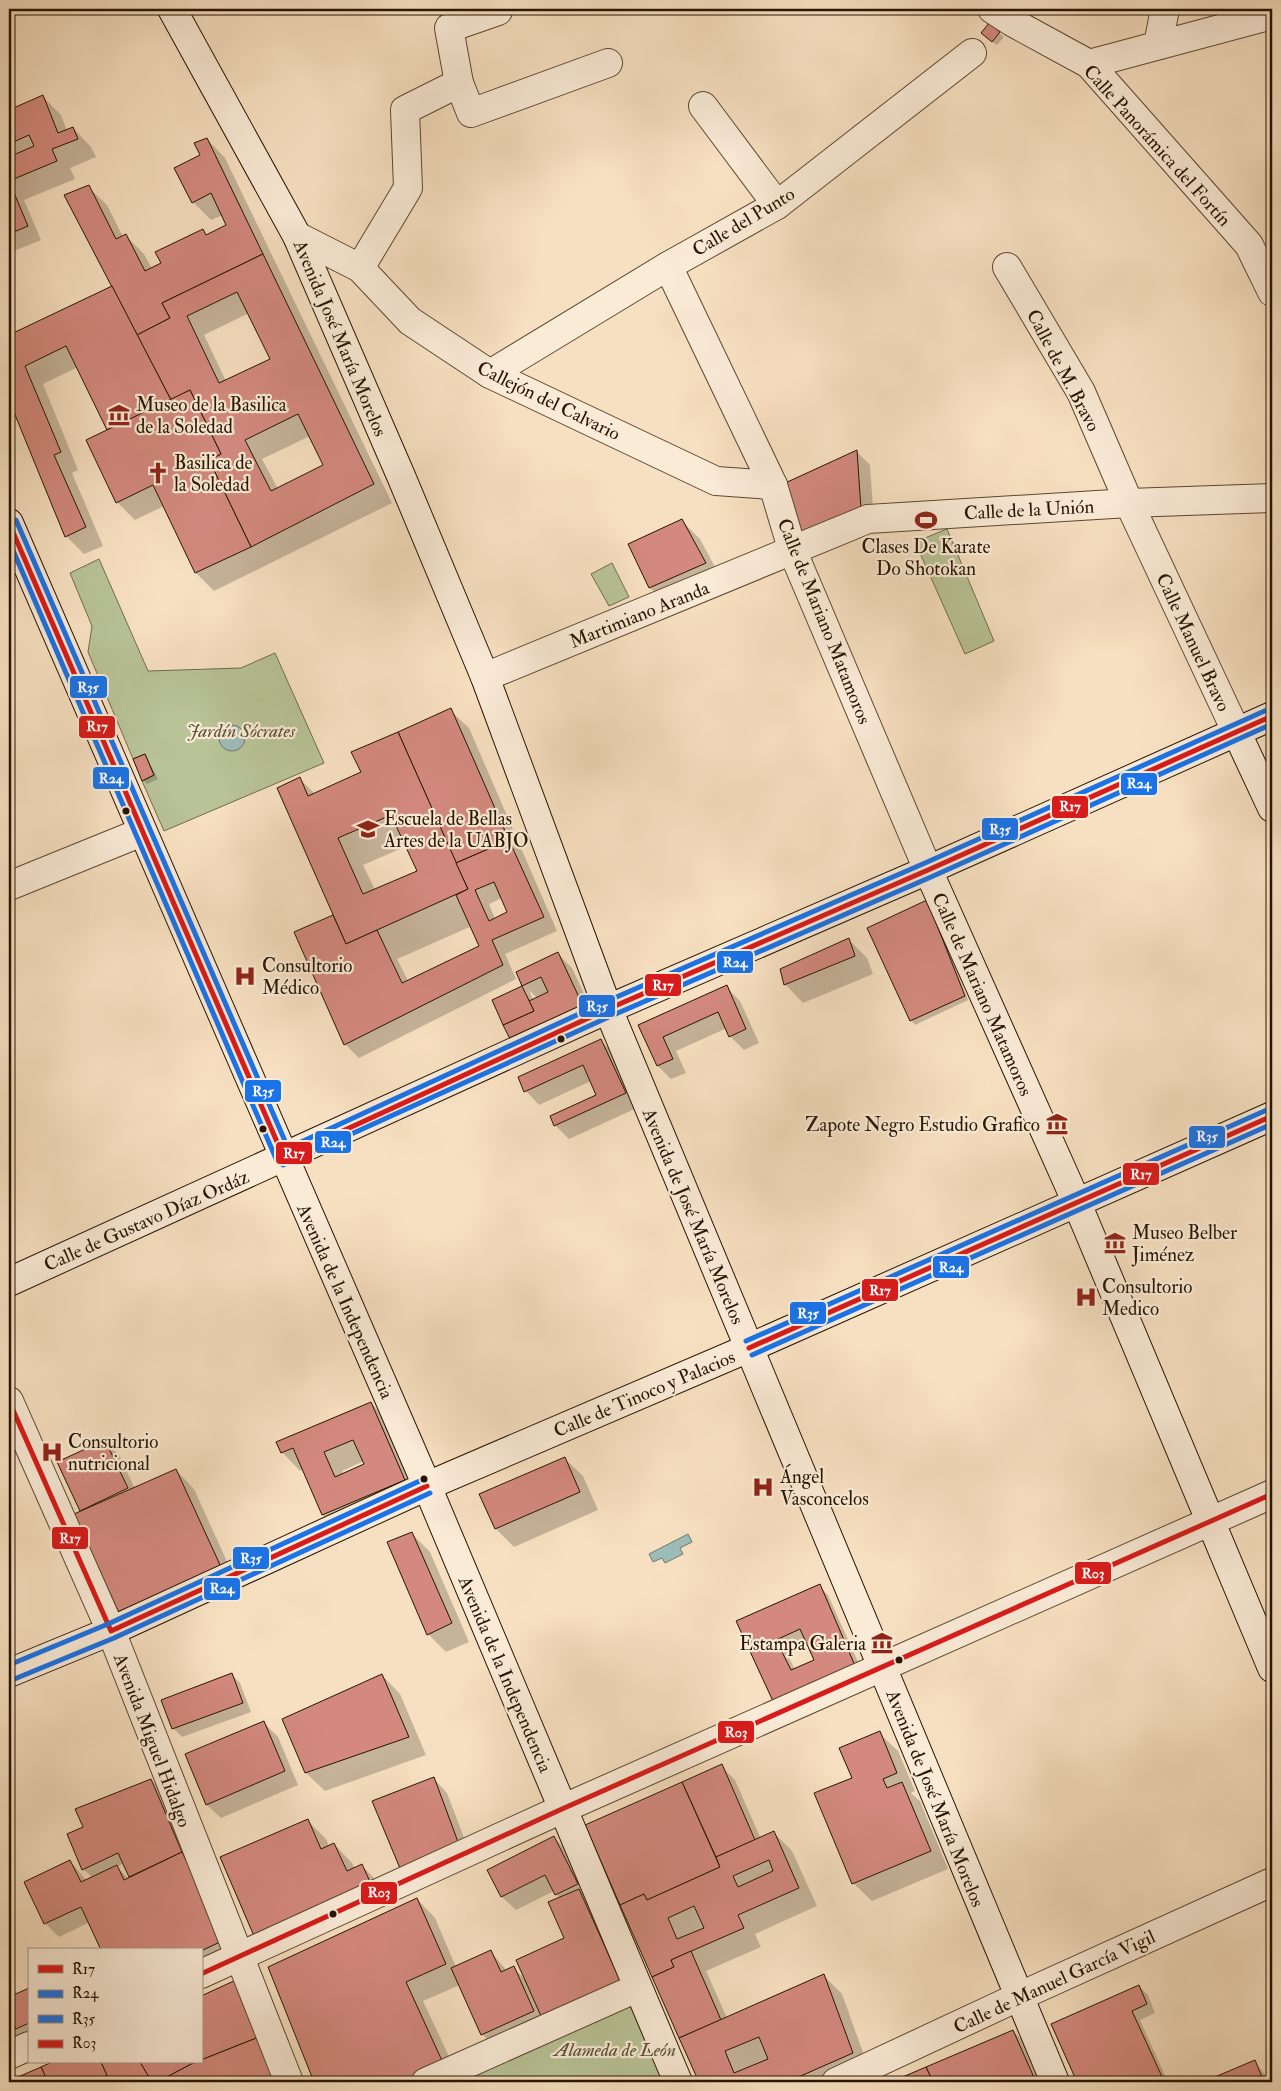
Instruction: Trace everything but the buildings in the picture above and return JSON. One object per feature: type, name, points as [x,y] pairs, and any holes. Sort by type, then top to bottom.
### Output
[{"type":"street","name":"Calle Panorámica del Fortín","points":[[992,9],[1089,64],[1249,245],[1272,292]]},
{"type":"street","points":[[1158,45],[1165,9]]},
{"type":"street","name":"Avenida José María Morelos","points":[[173,10],[297,236],[485,677]]},
{"type":"street","points":[[498,11],[449,28],[459,83],[471,113],[608,63]]},
{"type":"street","points":[[1089,64],[1272,15]]},
{"type":"street","name":"Calle del Punto","points":[[490,374],[668,266],[777,205],[972,52]]},
{"type":"street","points":[[360,268],[408,188],[405,110],[459,83]]},
{"type":"street","points":[[703,106],[777,205]]},
{"type":"street","name":"Callejón del Calvario","points":[[297,236],[360,268],[410,322],[490,374],[716,481],[773,485]]},
{"type":"street","name":"Calle de Mariano Matamoros","points":[[668,266],[773,485],[793,552],[928,870],[1076,1201],[1272,1668]]},
{"type":"street","name":"Calle de M. Bravo","points":[[1007,267],[1081,392],[1129,503]]},
{"type":"street","name":"Calle de la Unión","points":[[793,552],[868,519],[1129,503],[1272,498]]},
{"type":"street","name":"Calle Manuel Bravo","points":[[1129,503],[1272,808]]},
{"type":"street","name":"Avenida de la Independencia","points":[[9,523],[427,1486],[561,1810],[678,2082]]},
{"type":"street","name":"Martimiano Aranda","points":[[485,677],[793,552]]},
{"type":"street","name":"Avenida de José María Morelos","points":[[485,677],[608,1009],[1055,2082]]},
{"type":"street","name":"Calle de Gustavo Díaz Ordáz","points":[[9,1282],[608,1009],[928,870],[1272,716]]},
{"type":"street","points":[[9,886],[142,832]]},
{"type":"street","name":"Calle de Tinoco y Palacios","points":[[9,1672],[111,1631],[427,1486],[749,1348],[1076,1201],[1272,1116]]},
{"type":"street","name":"Avenida Miguel Hidalgo","points":[[9,1401],[111,1631],[289,2082]]},
{"type":"street","points":[[202,1974],[239,1959],[561,1810],[1272,1494]]},
{"type":"street","name":"Calle de Manuel García Vigil","points":[[836,2082],[1272,1882]]},
{"type":"street","points":[[426,2082],[637,1988]]},
{"type":"street","points":[[9,2055],[28,2046]]},
{"type":"green space","points":[[947,529],[994,641],[965,654],[915,542]]},
{"type":"green space","name":"Jardín Sócrates","points":[[99,559],[148,671],[241,668],[275,653],[324,763],[164,831],[142,781],[154,775],[145,754],[133,759],[88,652],[92,626],[70,573]]},
{"type":"green space","points":[[612,563],[629,597],[609,606],[591,574]]},
{"type":"green space","name":"Alameda de León","points":[[635,2003],[669,2082],[448,2082]]},
{"type":"water","points":[[232,725],[241,729],[245,738],[241,747],[232,751],[223,747],[219,738],[223,729]]},
{"type":"water","points":[[688,1534],[692,1542],[680,1548],[683,1554],[665,1563],[662,1558],[653,1562],[649,1554]]},
{"type":"transit line","name":"R35","points":[[16,520],[288,1148],[605,1002],[925,863],[1269,709]]},
{"type":"transit line","name":"R17","points":[[9,523],[284,1158],[608,1009],[928,870],[1272,716]]},
{"type":"transit line","name":"R24","points":[[9,541],[277,1161],[283,1165],[611,1016],[931,877],[1272,724]]},
{"type":"transit line","name":"R35","points":[[746,1341],[1269,1109]]},
{"type":"transit line","name":"R17","points":[[749,1348],[1272,1116]]},
{"type":"transit line","name":"R24","points":[[752,1355],[1272,1124]]},
{"type":"transit line","name":"R17","points":[[9,1401],[111,1631],[427,1486]]},
{"type":"transit line","name":"R35","points":[[9,1665],[108,1624],[424,1479]]},
{"type":"transit line","name":"R24","points":[[12,1680],[114,1638],[430,1493]]},
{"type":"transit line","name":"R03","points":[[202,1974],[562,1809],[1272,1494]]},
{"type":"place","name":"Museo de la Basilica de la Soledad","points":[[119,415]]},
{"type":"place","name":"Basilica de la Soledad","points":[[158,473]]},
{"type":"place","name":"Clases De Karate Do Shotokan","points":[[926,520]]},
{"type":"place","name":"Escuela de Bellas Artes de la UABJO","points":[[368,829]]},
{"type":"place","name":"Consultorio Médico","points":[[245,976]]},
{"type":"place","name":"Zapote Negro Estudio Grafico","points":[[1057,1124]]},
{"type":"place","name":"Museo Belber Jiménez","points":[[1115,1243]]},
{"type":"place","name":"Consultorio Medico","points":[[1086,1297]]},
{"type":"place","name":"Consultorio nutricional","points":[[52,1452]]},
{"type":"place","name":"Ángel Vasconcelos","points":[[763,1487]]},
{"type":"place","name":"Estampa Galeria","points":[[882,1643]]}]
